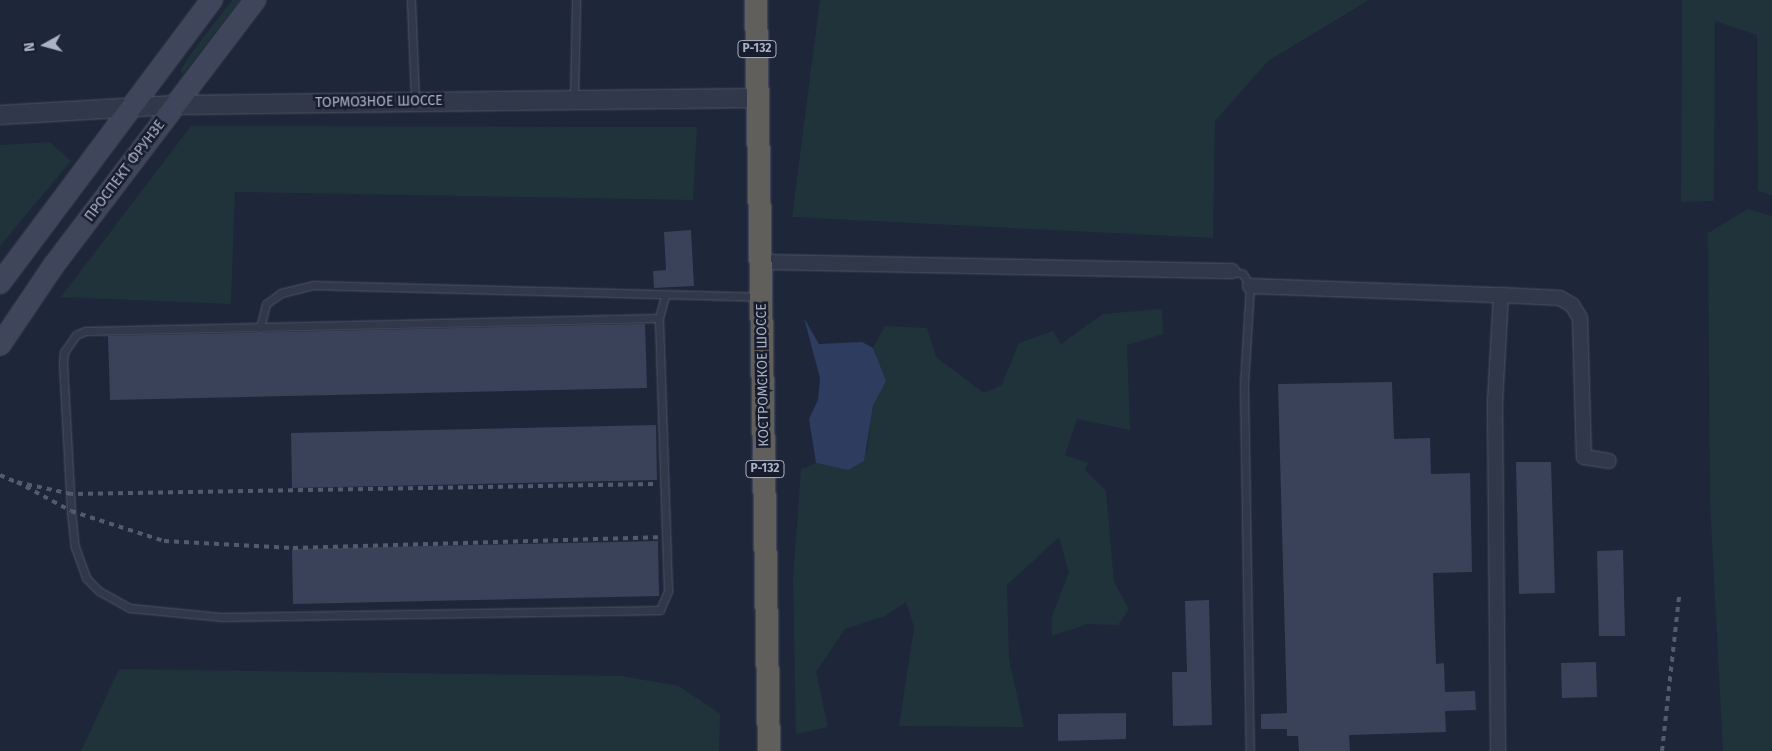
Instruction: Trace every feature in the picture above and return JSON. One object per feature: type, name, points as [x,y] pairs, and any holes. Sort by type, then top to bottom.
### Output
[{"type":"highway","name":"КОСТРОМСКОЕ ШОССЕ","points":[[756,0],[769,751]]},
{"type":"main road","points":[[0,283],[135,106],[212,0]]},
{"type":"main road","name":"ПРОСПЕКТ ФРУНЗЕ","points":[[0,345],[54,266],[255,0]]},
{"type":"street","name":"ТОРМОЗНОЕ ШОССЕ","points":[[0,114],[176,105],[758,98]]},
{"type":"street","points":[[761,262],[1232,271]]},
{"type":"street","points":[[1250,286],[1560,298],[1572,305],[1580,318],[1584,457],[1609,461]]},
{"type":"street","points":[[1498,751],[1495,402],[1501,295]]},
{"type":"lane","points":[[411,0],[415,101]]},
{"type":"lane","points":[[574,100],[576,0]]},
{"type":"lane","points":[[1232,271],[1243,274],[1250,286],[1244,384],[1250,751]]},
{"type":"lane","points":[[260,328],[266,304],[281,293],[314,285],[665,296],[762,297]]},
{"type":"lane","points":[[659,318],[85,332],[70,342],[63,363],[71,511],[78,555],[86,578],[99,591],[148,612],[221,617],[660,610],[668,591],[659,318],[665,296]]},
{"type":"shaded area","points":[[232,0],[240,0],[183,74],[180,71],[193,51]]},
{"type":"shaded area","points":[[820,0],[1369,0],[1268,61],[1215,121],[1213,238],[792,217]]},
{"type":"shaded area","points":[[1682,0],[1772,0],[1772,195],[1758,191],[1757,35],[1715,21],[1714,201],[1681,202]]},
{"type":"shaded area","points":[[191,126],[697,127],[693,200],[235,192],[231,304],[61,297]]},
{"type":"shaded area","points":[[50,142],[71,161],[0,246],[0,145]]},
{"type":"shaded area","points":[[1748,209],[1772,216],[1772,751],[1723,751],[1710,502],[1708,233]]},
{"type":"shaded area","points":[[1162,309],[1163,334],[1127,345],[1130,430],[1077,419],[1065,455],[1088,463],[1085,470],[1106,491],[1114,582],[1129,609],[1118,625],[1087,624],[1052,636],[1052,616],[1069,572],[1059,537],[1007,585],[1009,659],[1024,727],[899,726],[914,627],[906,602],[885,616],[845,629],[816,672],[828,727],[796,734],[793,579],[801,469],[816,463],[848,470],[867,451],[873,405],[885,381],[873,348],[885,326],[927,328],[936,357],[984,393],[1002,385],[1019,343],[1053,331],[1061,344],[1103,314]]},
{"type":"shaded area","points":[[119,669],[621,676],[679,686],[720,714],[719,751],[81,751]]},
{"type":"water","points":[[804,318],[819,344],[862,342],[873,348],[886,381],[873,406],[864,461],[848,470],[816,463],[809,419],[818,400],[820,378]]},
{"type":"building","points":[[691,230],[694,286],[654,288],[653,271],[666,270],[664,232]]},
{"type":"building","points":[[645,324],[647,388],[110,400],[108,336]]},
{"type":"building","points":[[1392,382],[1394,439],[1430,438],[1431,474],[1470,473],[1472,572],[1433,573],[1436,664],[1444,663],[1445,692],[1475,691],[1476,710],[1445,711],[1446,732],[1349,735],[1350,751],[1299,751],[1298,736],[1287,736],[1287,729],[1261,729],[1261,714],[1287,713],[1278,384]]},
{"type":"building","points":[[656,425],[657,480],[292,488],[291,433]]},
{"type":"building","points":[[1516,462],[1551,462],[1555,593],[1519,594]]},
{"type":"building","points":[[658,541],[659,596],[293,604],[292,549]]},
{"type":"building","points":[[1623,550],[1625,636],[1599,636],[1597,551]]},
{"type":"building","points":[[1209,600],[1212,725],[1173,726],[1172,672],[1187,672],[1185,601]]},
{"type":"building","points":[[1596,662],[1597,697],[1562,698],[1561,663]]},
{"type":"building","points":[[1126,713],[1126,739],[1058,741],[1058,714]]},
{"type":"railway","points":[[0,475],[16,482]]},
{"type":"railway","points":[[653,484],[71,494],[17,482],[71,511],[164,541],[293,548],[658,537]]},
{"type":"railway","points":[[1662,751],[1679,596]]}]
